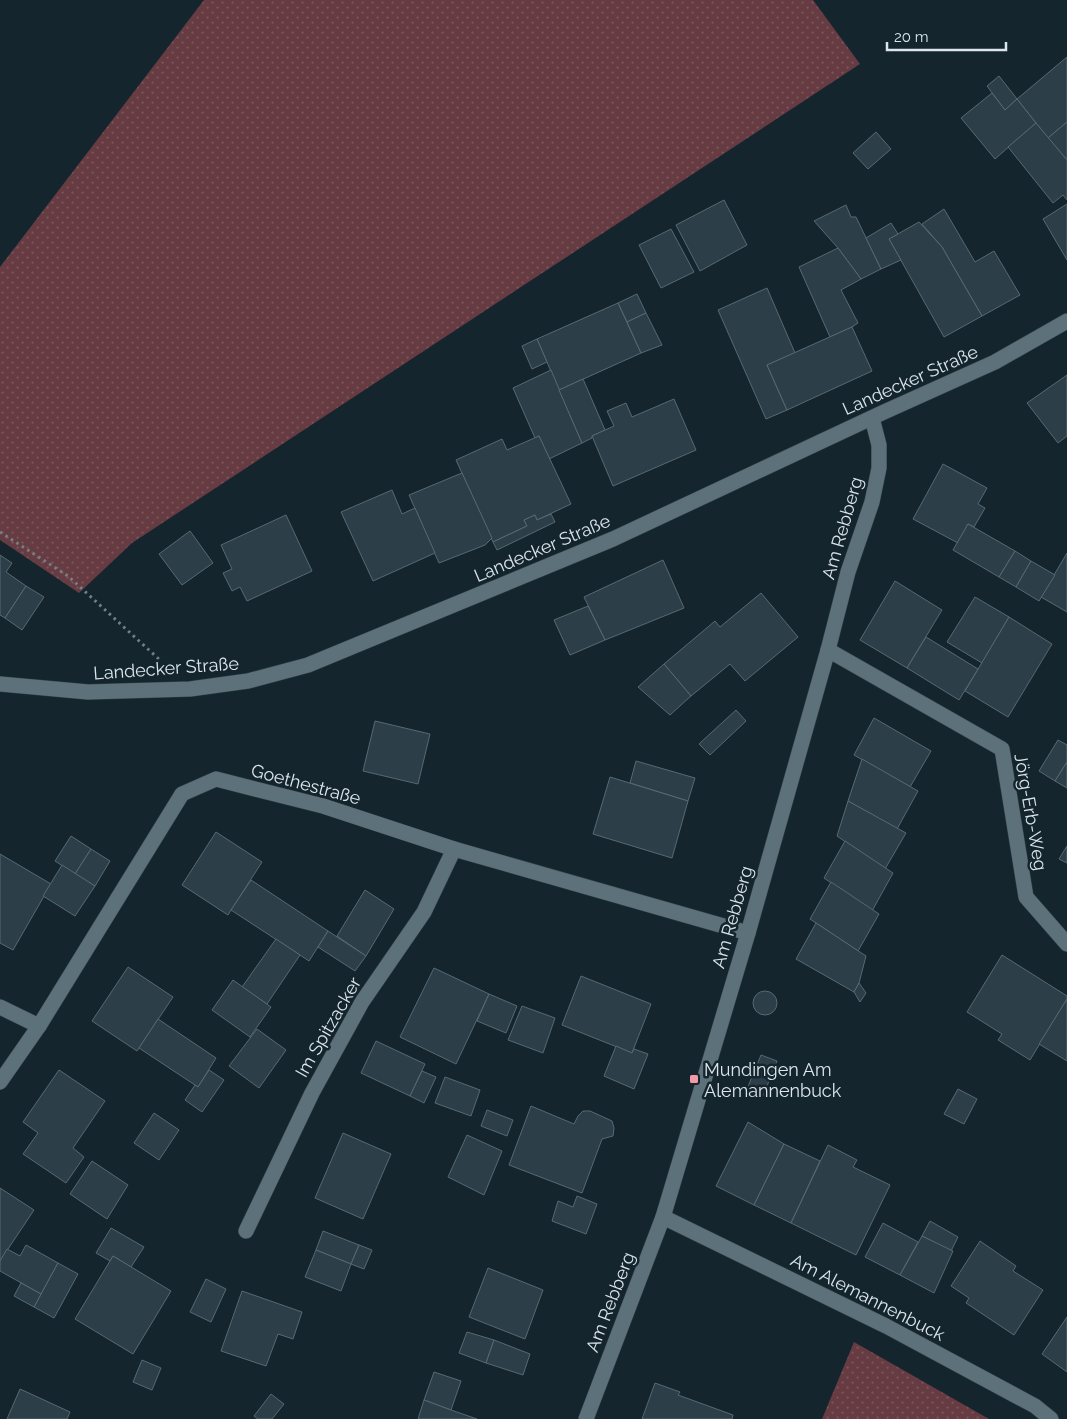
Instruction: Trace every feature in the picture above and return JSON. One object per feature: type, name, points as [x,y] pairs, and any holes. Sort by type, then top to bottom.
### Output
[{"type":"street","name":"Landecker Straße","points":[[0,684],[88,692],[190,689],[248,681],[308,665],[614,539],[996,362],[1067,321]]},
{"type":"street","name":"Am Rebberg","points":[[586,1419],[663,1217],[748,933],[828,650],[848,572],[874,493],[879,468],[879,445],[872,418]]},
{"type":"street","name":"Jörg-Erb-Weg","points":[[828,650],[1002,749],[1026,897],[1067,944]]},
{"type":"street","name":"Goethestraße","points":[[0,1082],[39,1026],[182,794],[216,779],[323,806],[454,848],[748,933]]},
{"type":"street","name":"Im Spitzacker","points":[[246,1232],[312,1093],[362,1002],[424,912],[454,848]]},
{"type":"street","points":[[0,1007],[39,1026]]},
{"type":"street","name":"Am Alemannenbuck","points":[[663,1217],[886,1326],[1034,1406],[1051,1419]]},
{"type":"path","points":[[0,532],[68,576],[190,689]]},
{"type":"shaded area","points":[[204,0],[813,0],[860,64],[132,543],[79,593],[0,540],[0,267]]},
{"type":"shaded area","points":[[854,1342],[989,1419],[822,1419]]},
{"type":"building","points":[[1067,57],[1067,122],[1048,138],[1017,99]]},
{"type":"building","points":[[999,76],[1017,99],[1005,110],[987,86]]},
{"type":"building","points":[[992,93],[1005,110],[1017,99],[1036,123],[995,159],[961,118]]},
{"type":"building","points":[[1067,122],[1067,160],[1048,138]]},
{"type":"building","points":[[1036,123],[1067,160],[1067,200],[1063,195],[1053,203],[1008,147]]},
{"type":"building","points":[[876,132],[891,149],[868,169],[853,153]]},
{"type":"building","points":[[724,200],[747,245],[700,271],[676,225]]},
{"type":"building","points":[[1067,204],[1067,260],[1043,219]]},
{"type":"building","points":[[846,205],[851,217],[856,217],[881,269],[861,279],[838,248],[814,221]]},
{"type":"building","points":[[944,209],[975,262],[994,251],[1020,295],[982,316],[942,247],[922,224]]},
{"type":"building","points":[[919,222],[942,247],[982,316],[944,337],[889,239]]},
{"type":"building","points":[[891,223],[898,234],[889,239],[901,260],[881,269],[866,238]]},
{"type":"building","points":[[671,229],[694,272],[661,288],[639,245]]},
{"type":"building","points":[[838,248],[861,279],[841,290],[858,323],[830,337],[799,267]]},
{"type":"building","points":[[767,288],[795,353],[767,365],[787,410],[766,419],[718,310]]},
{"type":"building","points":[[637,294],[646,313],[627,322],[618,303]]},
{"type":"building","points":[[618,303],[641,353],[559,390],[537,339]]},
{"type":"building","points":[[646,313],[662,345],[641,353],[627,322]]},
{"type":"building","points":[[852,327],[872,371],[787,410],[767,365]]},
{"type":"building","points":[[537,339],[547,362],[532,369],[522,346]]},
{"type":"building","points":[[551,370],[582,443],[549,459],[539,436],[535,438],[513,388]]},
{"type":"building","points":[[1067,375],[1067,436],[1058,443],[1027,403]]},
{"type":"building","points":[[583,379],[605,430],[582,443],[559,390]]},
{"type":"building","points":[[674,399],[696,450],[613,486],[592,436],[614,426],[607,411],[626,403],[632,417]]},
{"type":"building","points":[[539,436],[571,504],[537,520],[535,515],[524,520],[527,526],[493,542],[456,460],[502,439],[507,450]]},
{"type":"building","points":[[943,464],[987,488],[978,504],[985,508],[974,527],[968,524],[958,543],[913,519]]},
{"type":"building","points":[[462,473],[492,538],[485,545],[439,563],[409,495]]},
{"type":"building","points":[[392,490],[402,514],[415,508],[435,553],[373,581],[341,512]]},
{"type":"building","points":[[551,514],[555,522],[497,550],[493,542],[527,526],[524,520],[535,515],[537,520]]},
{"type":"building","points":[[286,515],[312,571],[247,601],[240,587],[232,591],[223,573],[232,569],[221,545]]},
{"type":"building","points":[[968,524],[1015,551],[999,577],[953,550]]},
{"type":"building","points":[[190,531],[213,563],[182,585],[159,554]]},
{"type":"building","points":[[1015,551],[1031,561],[1016,587],[999,577]]},
{"type":"building","points":[[1067,553],[1067,612],[1041,597]]},
{"type":"building","points":[[0,555],[12,563],[6,572],[26,586],[5,618],[0,615]]},
{"type":"building","points":[[663,560],[684,608],[605,640],[584,597]]},
{"type":"building","points":[[1031,561],[1055,575],[1039,601],[1016,587]]},
{"type":"building","points":[[895,581],[942,610],[907,668],[860,640]]},
{"type":"building","points":[[26,586],[44,597],[22,630],[5,618]]},
{"type":"building","points":[[761,593],[798,637],[745,681],[730,664],[691,696],[664,664],[715,621],[720,627]]},
{"type":"building","points":[[975,597],[1009,617],[982,663],[947,642]]},
{"type":"building","points":[[588,606],[605,640],[570,655],[554,620]]},
{"type":"building","points":[[1009,617],[1052,644],[1008,717],[965,691]]},
{"type":"building","points":[[926,637],[978,669],[959,700],[907,668]]},
{"type":"building","points":[[664,664],[691,696],[670,715],[638,687]]},
{"type":"building","points":[[736,710],[746,721],[710,755],[699,744]]},
{"type":"building","points":[[874,718],[931,751],[910,787],[854,755]]},
{"type":"building","points":[[375,721],[430,734],[418,784],[363,771]]},
{"type":"building","points":[[1058,740],[1067,745],[1067,762],[1055,781],[1039,771]]},
{"type":"building","points":[[862,759],[918,791],[897,829],[848,801]]},
{"type":"building","points":[[636,761],[695,778],[688,801],[630,783]]},
{"type":"building","points":[[1067,762],[1067,788],[1055,781]]},
{"type":"building","points":[[610,777],[688,801],[672,858],[593,834]]},
{"type":"building","points":[[848,801],[906,833],[885,869],[837,836]]},
{"type":"building","points":[[216,832],[262,862],[228,915],[182,885]]},
{"type":"building","points":[[71,836],[91,849],[75,874],[55,861]]},
{"type":"building","points":[[845,841],[893,873],[872,911],[824,878]]},
{"type":"building","points":[[1067,846],[1067,863],[1059,859]]},
{"type":"building","points":[[91,849],[110,861],[95,886],[75,874]]},
{"type":"building","points":[[0,854],[51,884],[13,950],[0,943]]},
{"type":"building","points":[[62,865],[95,886],[75,916],[43,896]]},
{"type":"building","points":[[251,880],[328,931],[309,961],[231,910]]},
{"type":"building","points":[[831,882],[879,914],[858,951],[810,919]]},
{"type":"building","points":[[365,890],[394,909],[366,956],[337,936]]},
{"type":"building","points":[[816,923],[866,956],[859,983],[854,992],[796,959]]},
{"type":"building","points":[[328,931],[366,956],[355,971],[318,947]]},
{"type":"building","points":[[276,939],[300,955],[267,1004],[242,987]]},
{"type":"building","points":[[1002,955],[1067,996],[1067,999],[1030,1060],[998,1040],[1002,1034],[967,1012]]},
{"type":"building","points":[[128,967],[173,997],[137,1051],[92,1021]]},
{"type":"building","points":[[434,968],[489,994],[456,1064],[400,1037]]},
{"type":"building","points":[[581,976],[651,1004],[632,1053],[562,1025]]},
{"type":"building","points":[[233,980],[271,1007],[250,1037],[212,1010]]},
{"type":"building","points":[[859,983],[866,993],[860,1002],[854,992]]},
{"type":"building","points":[[765,991],[773,995],[777,1003],[773,1011],[765,1015],[757,1011],[753,1003],[757,995]]},
{"type":"building","points":[[489,994],[517,1006],[506,1033],[477,1021]]},
{"type":"building","points":[[1067,999],[1067,1061],[1039,1044]]},
{"type":"building","points":[[522,1006],[555,1018],[543,1053],[508,1040]]},
{"type":"building","points":[[158,1019],[216,1058],[198,1087],[139,1048]]},
{"type":"building","points":[[257,1029],[286,1050],[259,1088],[229,1066]]},
{"type":"building","points":[[376,1041],[425,1064],[410,1096],[361,1073]]},
{"type":"building","points":[[616,1046],[632,1053],[634,1049],[648,1054],[634,1089],[604,1076]]},
{"type":"building","points":[[761,1055],[777,1061],[763,1096],[747,1089]]},
{"type":"building","points":[[59,1070],[105,1101],[73,1148],[84,1157],[66,1183],[23,1154],[38,1133],[23,1122]]},
{"type":"building","points":[[209,1070],[224,1080],[202,1112],[185,1100],[195,1085],[198,1087]]},
{"type":"building","points":[[422,1071],[436,1077],[424,1103],[410,1096]]},
{"type":"building","points":[[445,1077],[480,1090],[471,1116],[435,1103]]},
{"type":"building","points":[[958,1089],[977,1099],[964,1124],[944,1114]]},
{"type":"building","points":[[531,1106],[574,1124],[583,1111],[590,1111],[612,1121],[614,1128],[613,1136],[602,1139],[582,1193],[509,1165]]},
{"type":"building","points":[[487,1110],[513,1120],[507,1136],[481,1126]]},
{"type":"building","points":[[154,1113],[179,1130],[159,1160],[134,1143]]},
{"type":"building","points":[[748,1122],[784,1144],[754,1205],[716,1186]]},
{"type":"building","points":[[343,1133],[391,1154],[363,1219],[315,1198]]},
{"type":"building","points":[[467,1135],[502,1151],[484,1195],[448,1177]]},
{"type":"building","points":[[784,1144],[820,1161],[791,1223],[754,1205]]},
{"type":"building","points":[[828,1145],[857,1160],[853,1167],[890,1185],[856,1255],[791,1223]]},
{"type":"building","points":[[92,1161],[128,1185],[107,1219],[70,1194]]},
{"type":"building","points":[[0,1188],[34,1210],[0,1261]]},
{"type":"building","points":[[577,1196],[597,1204],[586,1234],[552,1221],[558,1201],[573,1207]]},
{"type":"building","points":[[930,1221],[958,1237],[951,1251],[922,1236]]},
{"type":"building","points":[[883,1223],[918,1242],[900,1275],[865,1257]]},
{"type":"building","points":[[111,1228],[144,1247],[131,1267],[113,1256],[110,1261],[96,1253]]},
{"type":"building","points":[[323,1231],[359,1245],[351,1264],[316,1250]]},
{"type":"building","points":[[922,1236],[953,1251],[934,1293],[900,1275]]},
{"type":"building","points":[[980,1241],[1016,1266],[1013,1271],[1043,1290],[1014,1335],[966,1303],[969,1298],[951,1286]]},
{"type":"building","points":[[26,1245],[58,1263],[41,1294],[0,1271],[0,1261],[7,1249],[20,1256]]},
{"type":"building","points":[[359,1245],[372,1250],[364,1269],[351,1264]]},
{"type":"building","points":[[316,1250],[351,1264],[341,1291],[305,1277]]},
{"type":"building","points":[[113,1256],[171,1291],[133,1354],[75,1319]]},
{"type":"building","points":[[58,1263],[78,1274],[54,1318],[34,1307]]},
{"type":"building","points":[[488,1268],[543,1290],[525,1339],[469,1317]]},
{"type":"building","points":[[206,1279],[226,1289],[211,1322],[190,1312]]},
{"type":"building","points":[[21,1283],[41,1294],[34,1307],[14,1296]]},
{"type":"building","points":[[242,1291],[302,1312],[293,1339],[278,1334],[266,1366],[221,1351]]},
{"type":"building","points":[[1067,1317],[1067,1372],[1042,1354]]},
{"type":"building","points":[[467,1332],[494,1340],[486,1363],[459,1353]]},
{"type":"building","points":[[494,1340],[530,1354],[523,1375],[486,1363]]},
{"type":"building","points":[[142,1360],[161,1368],[152,1390],[133,1382]]},
{"type":"building","points":[[434,1372],[461,1381],[451,1410],[424,1400]]},
{"type":"building","points":[[655,1383],[680,1392],[678,1395],[733,1415],[732,1419],[642,1419]]},
{"type":"building","points":[[20,1389],[70,1412],[67,1419],[7,1419]]},
{"type":"building","points":[[271,1394],[284,1404],[272,1419],[258,1419],[254,1416]]},
{"type":"building","points":[[424,1400],[451,1410],[477,1419],[418,1419]]},
{"type":"place","name":"Mundingen Am Alemannenbuck","points":[[694,1079]]}]
